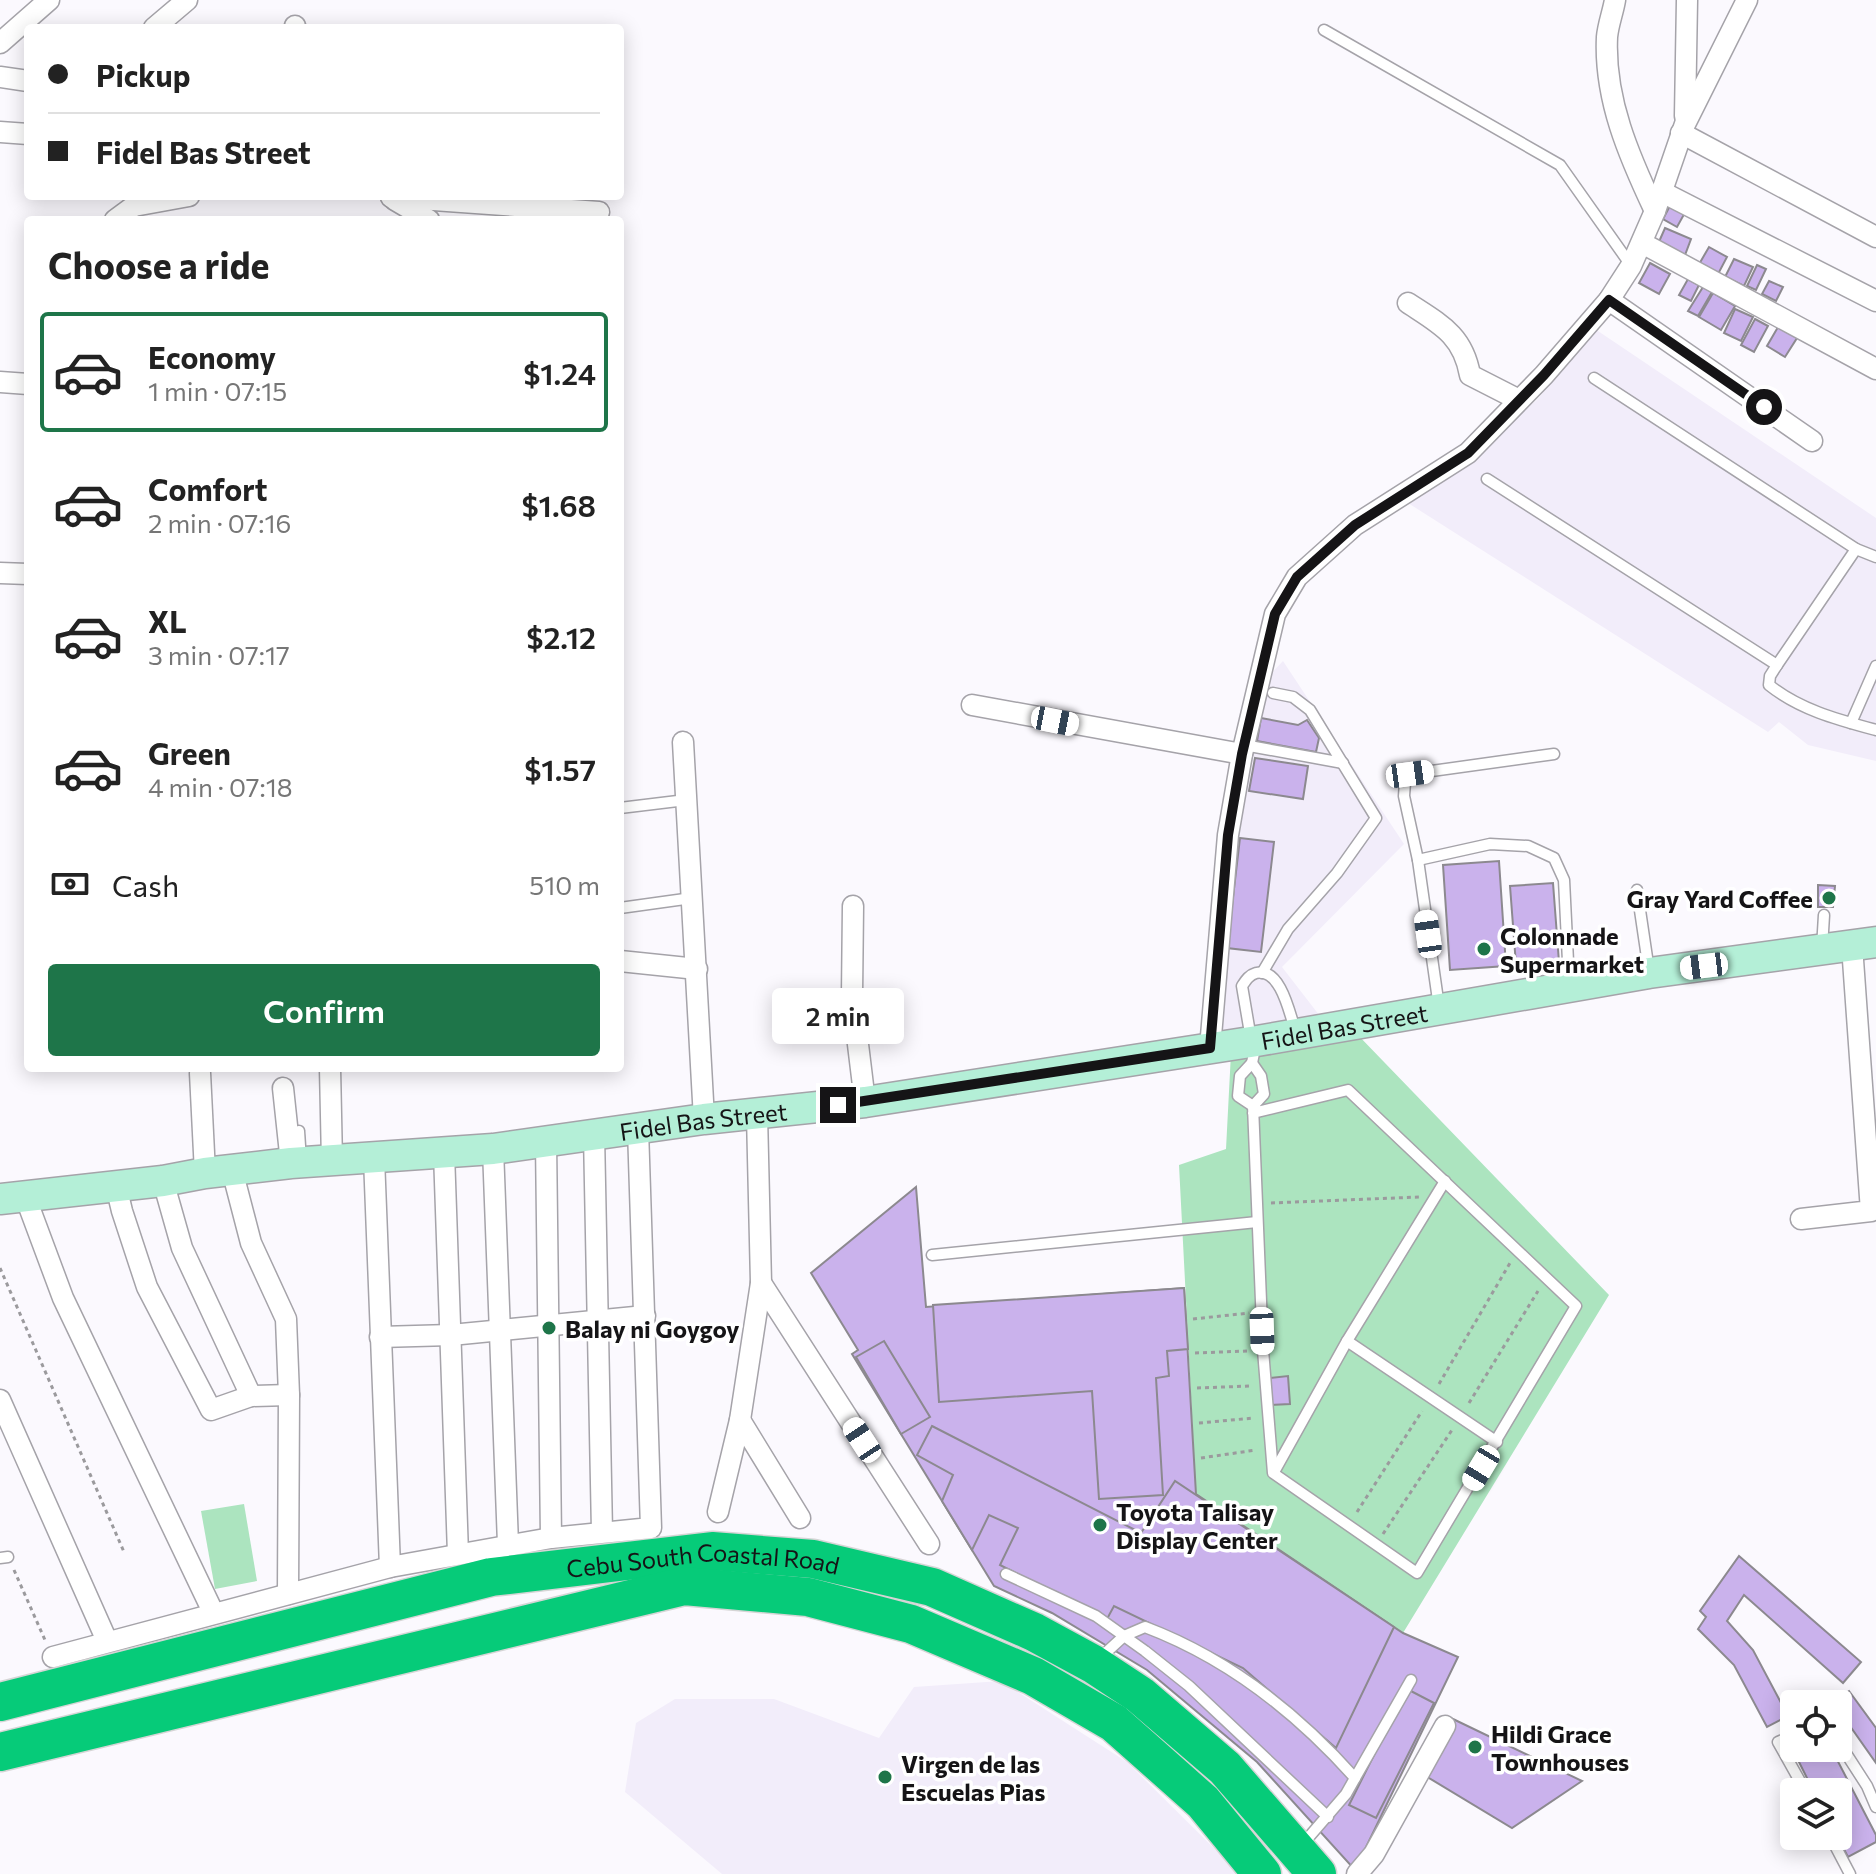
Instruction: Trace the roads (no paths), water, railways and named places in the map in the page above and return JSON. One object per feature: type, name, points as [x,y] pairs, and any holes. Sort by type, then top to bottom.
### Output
[{"type":"highway","name":"Cebu South Coastal Road","points":[[0,1702],[437,1574],[491,1577],[712,1551],[813,1559],[932,1587],[1034,1632],[1093,1664],[1140,1695],[1225,1768],[1307,1862]]},
{"type":"highway","name":"Cebu South Coastal Road","points":[[0,1752],[684,1586],[808,1597],[911,1624],[1033,1676],[1114,1723],[1203,1802],[1262,1874]]},
{"type":"street","points":[[0,43],[49,0]]},
{"type":"street","points":[[159,24],[187,0]]},
{"type":"street","points":[[1615,0],[1607,36],[1611,98],[1628,156],[1658,202],[1876,301]]},
{"type":"street","points":[[1683,128],[1687,0]]},
{"type":"street","points":[[1210,1048],[1228,835],[1243,749],[1275,614],[1297,577],[1355,525],[1468,453],[1609,300],[1642,243],[1683,128],[1747,0]]},
{"type":"street","points":[[0,77],[24,80]]},
{"type":"street","points":[[1683,128],[1876,237]]},
{"type":"street","points":[[0,132],[24,134]]},
{"type":"street","points":[[120,216],[134,206],[167,200]]},
{"type":"street","points":[[396,200],[422,216]]},
{"type":"street","points":[[443,200],[599,209]]},
{"type":"street","points":[[1642,243],[1876,369]]},
{"type":"street","points":[[1609,300],[1812,441]]},
{"type":"street","points":[[1408,303],[1443,327],[1460,344],[1467,356],[1470,375],[1519,400]]},
{"type":"street","points":[[0,382],[24,384]]},
{"type":"street","points":[[0,573],[24,574]]},
{"type":"street","points":[[972,705],[1243,749]]},
{"type":"street","points":[[683,742],[704,1119]]},
{"type":"street","points":[[853,906],[852,995],[865,1102]]},
{"type":"street","points":[[1801,1219],[1871,1211],[1864,944]]},
{"type":"street","name":"Fidel Bas Street","points":[[12,1197],[296,1163],[493,1149],[704,1119],[865,1102],[1210,1048],[1253,1049],[1297,1034],[1649,973],[1864,944]]},
{"type":"street","points":[[624,961],[697,969]]},
{"type":"street","points":[[332,1162],[335,1072]]},
{"type":"street","points":[[200,1073],[219,1171],[286,1319],[289,1395],[288,1594]]},
{"type":"street","points":[[283,1088],[296,1163]]},
{"type":"street","points":[[718,1512],[740,1420],[761,1283],[757,1115]]},
{"type":"street","points":[[53,1657],[390,1567],[437,1574],[458,1554],[551,1538],[651,1528],[638,1129]]},
{"type":"street","points":[[594,1134],[602,1532]]},
{"type":"street","points":[[546,1141],[551,1538]]},
{"type":"street","points":[[493,1149],[508,1544]]},
{"type":"street","points":[[444,1153],[458,1554]]},
{"type":"street","points":[[374,1158],[390,1567]]},
{"type":"street","points":[[163,1181],[182,1248],[251,1396]]},
{"type":"street","points":[[116,1186],[147,1287],[211,1410],[251,1396],[289,1395]]},
{"type":"street","points":[[12,1197],[213,1612]]},
{"type":"street","points":[[761,1283],[929,1544]]},
{"type":"street","points":[[380,1337],[451,1335],[645,1316]]},
{"type":"street","points":[[0,1400],[107,1641]]},
{"type":"street","points":[[740,1420],[800,1518]]},
{"type":"street","points":[[1357,1874],[1374,1854],[1445,1726]]},
{"type":"lane","points":[[1324,30],[1560,165],[1631,266]]},
{"type":"lane","points":[[1594,378],[1856,549],[1876,557]]},
{"type":"lane","points":[[1487,479],[1777,665]]},
{"type":"lane","points":[[1856,549],[1777,665],[1770,676],[1769,685],[1824,716],[1876,730]]},
{"type":"lane","points":[[1851,723],[1876,666]]},
{"type":"lane","points":[[1262,973],[1288,929],[1337,873],[1376,818],[1310,710],[1293,697],[1273,693]]},
{"type":"lane","points":[[1243,749],[1343,763]]},
{"type":"lane","points":[[1440,1009],[1418,860],[1404,796],[1405,782],[1410,774],[1554,754]]},
{"type":"lane","points":[[624,808],[686,800]]},
{"type":"lane","points":[[1418,860],[1490,844],[1528,846],[1554,858],[1564,880],[1569,988]]},
{"type":"lane","points":[[1637,890],[1649,973]]},
{"type":"lane","points":[[624,907],[692,898]]},
{"type":"lane","points":[[1822,950],[1824,915]]},
{"type":"lane","points":[[1273,1473],[1263,1350],[1253,1109],[1264,1094],[1242,986],[1250,976],[1262,973],[1272,976],[1297,1034]]},
{"type":"lane","points":[[1253,1049],[1240,1076],[1238,1096],[1253,1109]]},
{"type":"lane","points":[[1253,1109],[1348,1090],[1576,1306],[1417,1573],[1273,1473]]},
{"type":"lane","points":[[296,1163],[299,1131]]},
{"type":"lane","points":[[1273,1473],[1347,1341],[1445,1181]]},
{"type":"lane","points":[[932,1255],[1257,1222]]},
{"type":"lane","points":[[1347,1341],[1497,1442]]},
{"type":"lane","points":[[1006,1574],[1096,1616],[1124,1636],[1189,1686],[1328,1817]]},
{"type":"lane","points":[[1093,1664],[1124,1636],[1145,1627],[1178,1641],[1242,1676],[1317,1739],[1355,1778]]},
{"type":"lane","points":[[1307,1862],[1328,1817],[1346,1794],[1411,1680]]},
{"type":"lane","points":[[1852,1762],[1876,1807]]},
{"type":"lane","points":[[1837,1850],[1850,1874]]},
{"type":"place","name":"Gray Yard Coffee","points":[[1829,898]]},
{"type":"place","name":"Colonnade Supermarket","points":[[1484,949]]},
{"type":"place","name":"Balay ni Goygoy","points":[[549,1328]]},
{"type":"place","name":"Toyota Talisay Display Center","points":[[1100,1525]]},
{"type":"place","name":"Hildi Grace Townhouses","points":[[1475,1747]]},
{"type":"place","name":"Virgen de las Escuelas Pias","points":[[885,1777]]}]
